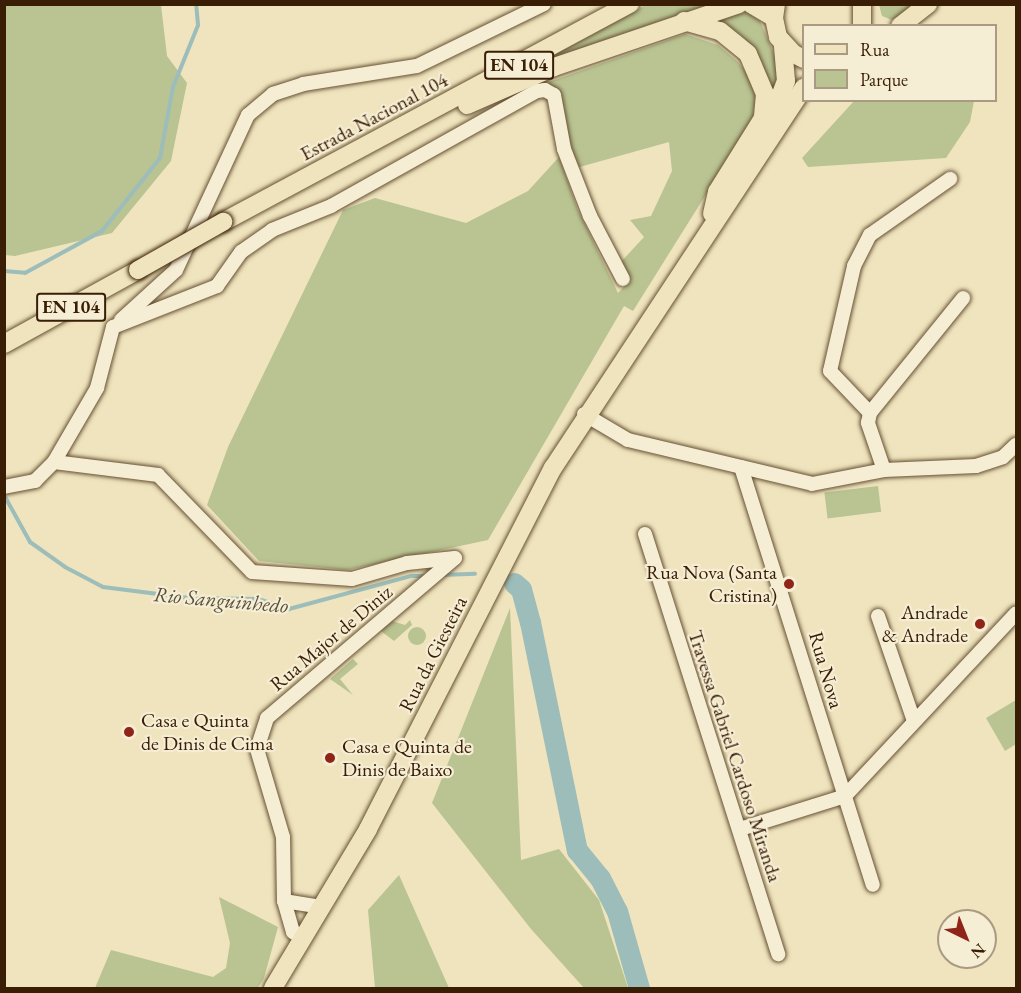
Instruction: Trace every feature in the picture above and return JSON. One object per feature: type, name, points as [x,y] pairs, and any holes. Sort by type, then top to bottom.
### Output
[{"type":"main road","name":"Estrada Nacional 104","points":[[297,183],[408,126],[630,4]]},
{"type":"main road","points":[[408,126],[415,129],[554,67],[739,4]]},
{"type":"main road","points":[[635,341],[782,98],[786,62],[775,11],[751,4]]},
{"type":"main road","points":[[862,4],[862,24]]},
{"type":"main road","points":[[903,24],[928,4]]},
{"type":"main road","name":"Estrada Nacional 104","points":[[297,183],[602,7]]},
{"type":"main road","points":[[684,21],[720,31],[748,54],[765,94],[763,118],[717,192],[712,213]]},
{"type":"main road","points":[[783,45],[802,58]]},
{"type":"main road","points":[[635,341],[758,161],[802,90]]},
{"type":"main road","name":"EN 104","points":[[4,344],[297,183]]},
{"type":"main road","name":"Rua da Giesteira","points":[[273,988],[368,829],[553,468],[584,414],[635,341]]},
{"type":"street","points":[[5,487],[35,481],[54,462],[97,388],[113,327],[176,270],[248,115],[273,94],[303,84],[417,66],[528,9],[544,4]]},
{"type":"street","points":[[113,327],[217,286],[241,252],[272,230],[331,206],[545,90],[557,102],[564,149],[590,216],[623,279]]},
{"type":"street","points":[[870,413],[830,370],[829,358],[854,266],[870,235],[950,179]]},
{"type":"street","points":[[884,470],[868,423],[870,413],[963,298]]},
{"type":"street","points":[[584,414],[628,440],[812,484],[884,470],[976,466],[1003,457],[1017,445]]},
{"type":"street","name":"Rua Major de Diniz","points":[[54,462],[158,475],[252,572],[352,579],[407,563],[454,558],[267,718],[257,749],[283,837],[284,901],[293,932],[304,939]]},
{"type":"street","name":"Rua Nova","points":[[741,467],[873,885]]},
{"type":"street","name":"Travessa Gabriel Cardoso Miranda","points":[[645,534],[778,954]]},
{"type":"street","points":[[740,829],[844,796],[1017,614]]},
{"type":"street","points":[[878,616],[914,721]]},
{"type":"street","points":[[284,901],[323,907]]},
{"type":"green space","points":[[5,4],[161,5],[167,56],[187,83],[171,161],[112,233],[15,256],[5,255]]},
{"type":"green space","points":[[646,5],[711,5],[503,83]]},
{"type":"green space","points":[[879,5],[923,5],[892,20],[882,16]]},
{"type":"green space","points":[[747,12],[760,21],[779,66],[773,100],[771,84],[753,49],[741,35],[713,20]]},
{"type":"green space","points":[[685,34],[718,45],[738,62],[748,75],[756,97],[752,121],[633,311],[624,306],[488,540],[347,570],[259,561],[207,505],[228,447],[343,210],[375,198],[466,223],[528,191],[559,157],[577,208],[618,293],[628,282],[620,263],[644,237],[630,220],[651,216],[672,171],[669,142],[576,168],[549,82]]},
{"type":"green space","points":[[853,102],[974,102],[970,122],[946,158],[808,167],[802,158]]},
{"type":"green space","points":[[878,486],[881,512],[828,518],[824,493]]},
{"type":"green space","points":[[510,608],[521,860],[559,849],[599,900],[628,988],[584,988],[531,929],[432,803]]},
{"type":"green space","points":[[410,620],[412,625],[394,641],[381,631],[392,621],[405,625]]},
{"type":"green space","points":[[417,627],[423,630],[426,636],[423,642],[417,645],[411,642],[408,636],[411,630]]},
{"type":"green space","points":[[353,659],[358,664],[340,679],[353,695],[330,679]]},
{"type":"green space","points":[[1016,700],[1016,744],[1005,751],[986,718]]},
{"type":"green space","points":[[399,875],[449,988],[375,988],[368,910]]},
{"type":"green space","points":[[219,897],[278,927],[264,978],[258,988],[95,988],[111,950],[213,977],[226,968],[230,943]]},
{"type":"waterway","points":[[4,271],[25,273],[102,231],[160,158],[173,87],[198,25],[196,4]]},
{"type":"waterway","name":"Rio Sanguinhedo","points":[[4,495],[30,542],[65,567],[103,587],[189,598],[258,599],[289,609],[411,576],[427,576]]},
{"type":"waterway","name":"Rio Sanguinhedo","points":[[441,575],[475,574]]},
{"type":"waterway","name":"Rio Sanguinhedo","points":[[514,583],[521,589],[530,622],[577,850],[600,878],[617,911],[639,988]]},
{"type":"place","name":"Rua Nova (Santa Cristina)","points":[[789,584]]},
{"type":"place","name":"Andrade & Andrade","points":[[980,624]]},
{"type":"place","name":"Casa e Quinta de Dinis de Cima","points":[[129,732]]},
{"type":"place","name":"Casa e Quinta de Dinis de Baixo","points":[[330,758]]}]
